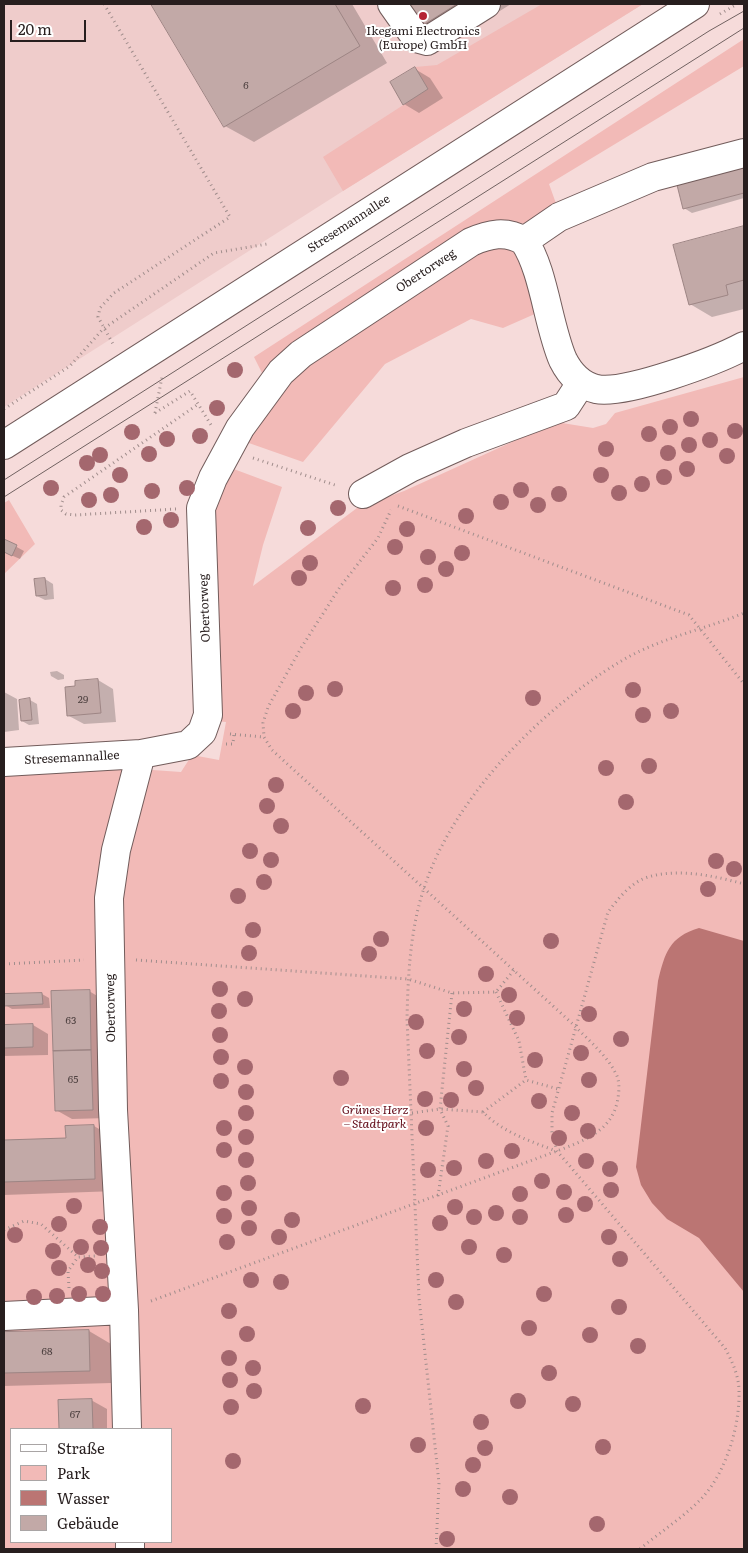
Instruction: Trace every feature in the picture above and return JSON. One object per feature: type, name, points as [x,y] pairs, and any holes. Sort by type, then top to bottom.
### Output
[{"type":"street","points":[[392,4],[416,38],[427,41],[486,4]]},
{"type":"street","name":"Stresemannallee","points":[[4,445],[695,4]]},
{"type":"street","points":[[744,153],[653,177],[560,217],[524,241],[533,258],[563,360],[581,383],[610,390],[628,387],[703,364],[744,346]]},
{"type":"street","name":"Obertorweg","points":[[202,732],[208,715],[201,508],[213,478],[228,450],[267,389],[301,354],[471,242],[484,236],[501,234],[517,236],[524,241]]},
{"type":"street","points":[[363,494],[418,464],[466,443],[566,406],[581,383]]},
{"type":"street","points":[[141,754],[188,745],[202,732]]},
{"type":"street","name":"Stresemannallee","points":[[4,762],[141,754]]},
{"type":"street","name":"Obertorweg","points":[[127,1428],[124,1310],[113,1110],[108,898],[111,875],[141,754]]},
{"type":"street","points":[[4,1316],[124,1310]]},
{"type":"path","points":[[104,4],[230,217],[114,293],[100,308],[98,317],[103,329],[117,350]]},
{"type":"path","points":[[4,409],[70,366],[103,329],[214,253],[267,244],[274,239]]},
{"type":"path","points":[[163,372],[155,413],[190,391],[197,405],[64,497],[61,505],[62,510],[66,514],[75,515],[201,508]]},
{"type":"path","points":[[228,450],[363,494]]},
{"type":"path","points":[[124,1310],[557,1151],[583,1140],[607,1125],[614,1114],[619,1092],[618,1077],[611,1066],[574,1026],[272,750],[264,737],[263,723],[268,707],[301,648],[340,587],[378,538],[392,504],[689,614],[744,684]]},
{"type":"path","points":[[436,1549],[439,1483],[420,1298],[407,1019],[408,979],[416,916],[424,888],[451,832],[481,787],[540,723],[618,663],[638,652],[744,613]]},
{"type":"path","points":[[202,732],[264,737]]},
{"type":"path","points":[[640,1549],[702,1498],[716,1479],[735,1430],[740,1390],[725,1348],[557,1151],[552,1132],[552,1113],[574,1026],[608,912],[618,899],[648,877],[676,874],[714,875],[744,884]]},
{"type":"path","points":[[4,964],[110,958],[408,979],[452,993],[496,992],[514,970]]},
{"type":"path","points":[[496,992],[519,1041],[526,1080]]},
{"type":"path","points":[[438,1196],[448,1126],[440,1109],[452,993]]},
{"type":"path","points":[[526,1080],[558,1089]]},
{"type":"path","points":[[412,1113],[440,1109],[483,1112],[526,1080]]},
{"type":"path","points":[[483,1112],[492,1122],[525,1140],[557,1151]]},
{"type":"path","points":[[4,1230],[24,1221],[40,1224],[78,1257],[121,1255]]},
{"type":"path","points":[[71,1313],[68,1271],[78,1257]]},
{"type":"shaded area","points":[[4,4],[643,4],[343,191],[4,407]]},
{"type":"green space","points":[[542,4],[643,4],[343,191],[323,157],[428,89],[415,67],[437,65]]},
{"type":"green space","points":[[744,39],[744,66],[549,184],[558,209],[530,223],[510,224],[429,261],[262,373],[254,357]]},
{"type":"green space","points":[[513,240],[537,313],[503,328],[471,319],[385,364],[303,462],[246,442],[307,359],[468,251]]},
{"type":"green space","name":"Grünes Herz – Stadtpark","points":[[744,377],[744,1549],[4,1549],[4,773],[110,767],[181,772],[192,755],[219,760],[226,722],[216,721],[207,532],[222,486],[231,468],[282,487],[263,545],[253,586],[357,508],[404,491],[556,422],[593,428],[606,424],[615,413]]},
{"type":"green space","points":[[9,500],[35,544],[4,574],[4,503]]},
{"type":"water","points":[[699,928],[744,941],[744,1292],[699,1238],[667,1219],[652,1203],[641,1185],[636,1167],[658,981],[670,947],[681,936]]},
{"type":"building","points":[[151,4],[335,4],[360,46],[224,127]]},
{"type":"building","name":"Ikegami Electronics (Europe) GmbH","points":[[402,4],[457,4],[417,29]]},
{"type":"building","points":[[415,67],[428,89],[403,105],[390,82]]},
{"type":"building","points":[[744,167],[744,193],[683,209],[677,185]]},
{"type":"building","points":[[744,226],[744,280],[726,285],[728,295],[689,305],[673,245]]},
{"type":"building","points":[[4,539],[17,545],[12,556],[4,552]]},
{"type":"building","points":[[45,578],[47,595],[36,596],[34,579]]},
{"type":"building","points":[[98,679],[101,713],[67,716],[65,687],[75,686],[75,681]]},
{"type":"building","points":[[30,698],[32,720],[21,721],[19,700]]},
{"type":"building","points":[[90,990],[91,1050],[53,1051],[51,991]]},
{"type":"building","points":[[42,993],[43,1004],[4,1006],[4,994]]},
{"type":"building","points":[[33,1024],[33,1047],[4,1048],[4,1025]]},
{"type":"building","points":[[91,1050],[93,1110],[55,1111],[53,1051]]},
{"type":"building","points":[[94,1125],[95,1179],[4,1182],[4,1140],[66,1138],[65,1126]]},
{"type":"building","points":[[89,1330],[90,1371],[4,1373],[4,1332]]},
{"type":"building","points":[[92,1399],[93,1428],[59,1428],[58,1400]]},
{"type":"tram line","points":[[4,480],[709,31],[744,11]]},
{"type":"tram line","points":[[4,497],[744,28]]},
{"type":"place","name":"Ikegami Electronics (Europe) GmbH","points":[[423,16]]}]
